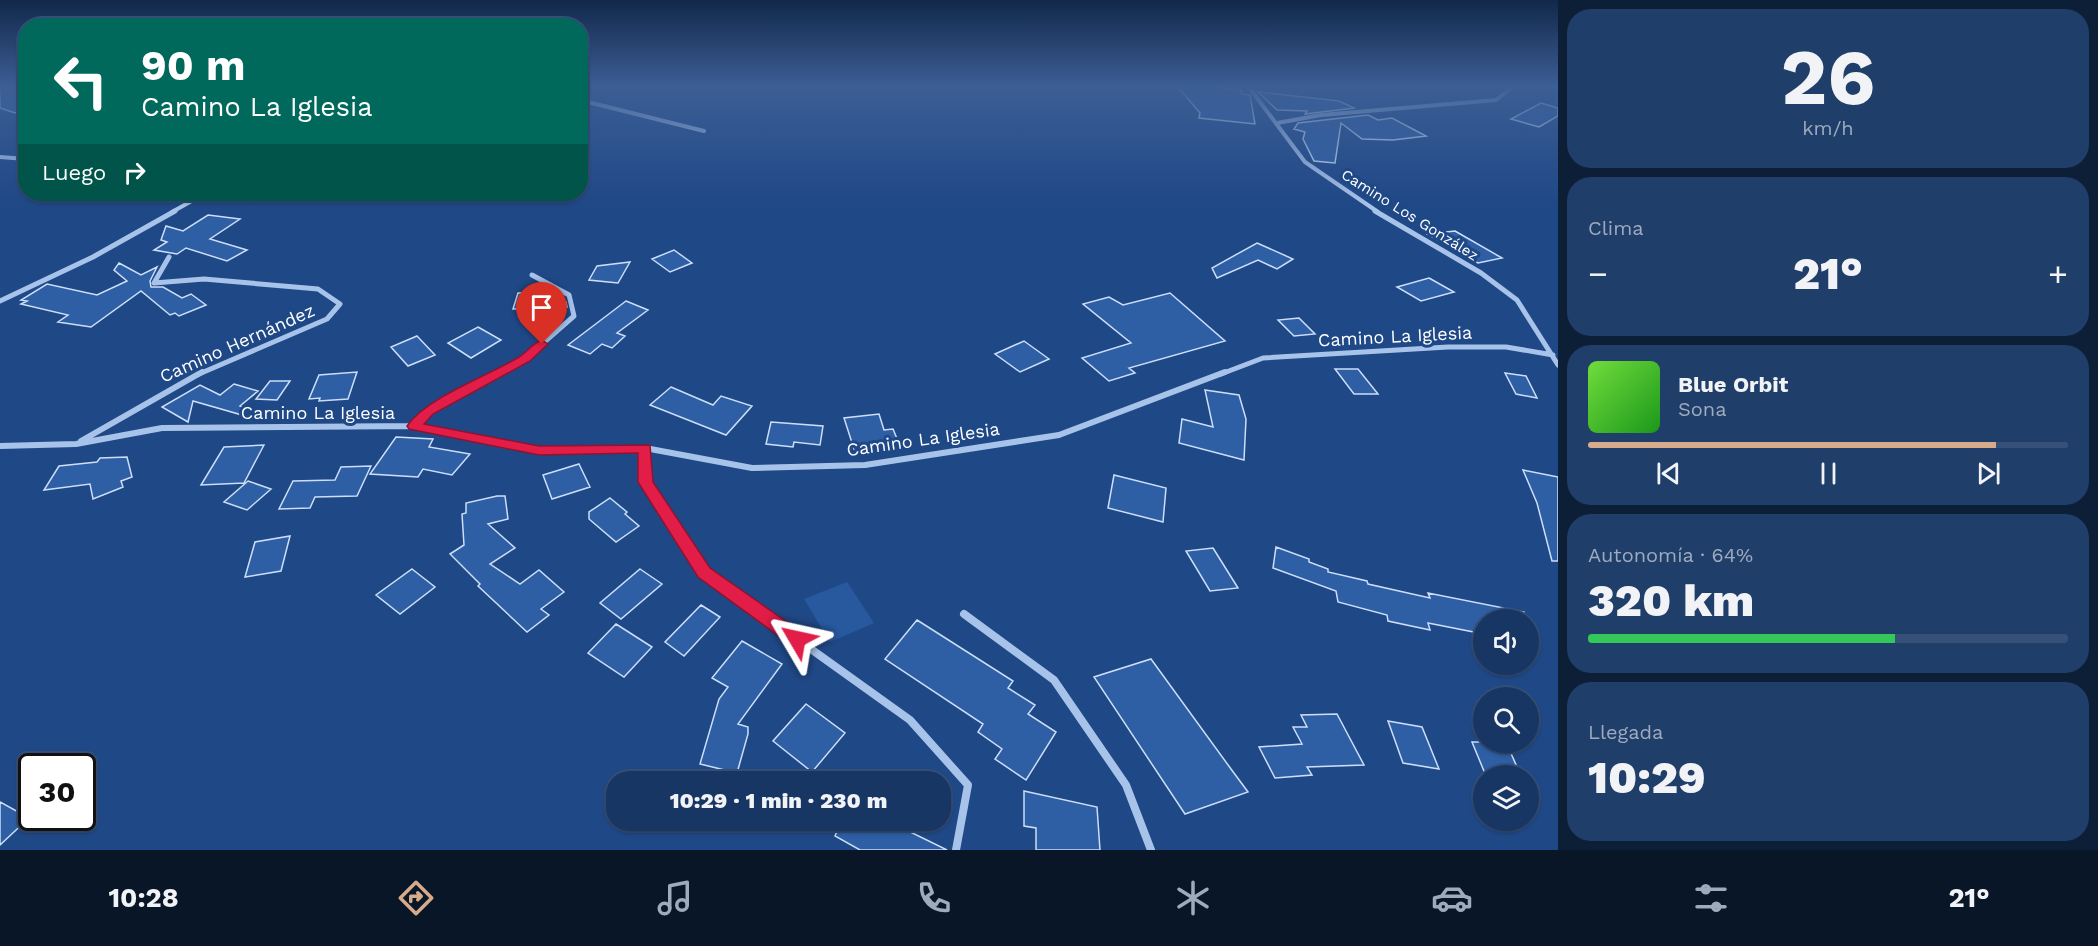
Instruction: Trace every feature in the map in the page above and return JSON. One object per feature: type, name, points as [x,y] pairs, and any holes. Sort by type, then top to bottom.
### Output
[{"type":"street","points":[[683,126],[704,131]]},
{"type":"street","name":"Camino Los González","points":[[1279,126],[1305,162],[1374,210],[1481,273],[1516,300],[1558,365]]},
{"type":"street","points":[[0,157],[18,158]]},
{"type":"street","points":[[0,300],[93,257],[192,201]]},
{"type":"street","name":"Camino Hernández","points":[[76,444],[196,375],[327,319],[340,304],[318,290],[255,282],[204,279],[154,283],[169,257]]},
{"type":"street","points":[[414,426],[428,411],[526,358],[574,316],[569,295],[532,275]]},
{"type":"street","name":"Camino La Iglesia","points":[[0,446],[76,444],[162,428],[414,426],[539,451],[645,448],[752,468],[865,465],[1059,435],[1263,358],[1506,346],[1553,355]]},
{"type":"street","points":[[645,448],[645,482],[704,572],[910,720],[968,785],[956,850]]},
{"type":"street","points":[[964,614],[1054,680],[1126,785],[1151,850]]},
{"type":"shaded area","points":[[847,582],[874,623],[830,642],[804,599]]},
{"type":"building","points":[[1296,126],[1341,126],[1335,163],[1314,161],[1303,139],[1305,132],[1294,129]]},
{"type":"building","points":[[1344,126],[1406,126],[1426,136],[1393,140],[1362,139]]},
{"type":"building","points":[[208,215],[240,219],[210,239],[247,250],[227,261],[186,248],[177,254],[154,250],[167,242],[161,240],[166,226],[183,231]]},
{"type":"building","points":[[1455,231],[1502,258],[1478,263],[1427,234]]},
{"type":"building","points":[[1257,243],[1293,259],[1277,269],[1258,260],[1217,278],[1212,268]]},
{"type":"building","points":[[674,250],[692,263],[670,272],[652,259]]},
{"type":"building","points":[[630,262],[618,283],[589,280],[597,266]]},
{"type":"building","points":[[119,263],[141,275],[157,267],[150,281],[151,287],[163,287],[182,298],[191,294],[206,305],[179,316],[175,313],[170,315],[141,291],[91,327],[58,322],[68,315],[21,304],[27,301],[21,300],[47,284],[97,295],[127,281],[114,270]]},
{"type":"building","points":[[1429,278],[1454,292],[1421,301],[1397,287]]},
{"type":"building","points":[[549,292],[566,302],[567,307],[513,309],[518,293]]},
{"type":"building","points":[[1170,293],[1225,341],[1129,368],[1135,373],[1109,381],[1082,358],[1131,343],[1083,304],[1109,297],[1123,305]]},
{"type":"building","points":[[626,301],[648,310],[617,333],[625,336],[612,348],[602,344],[590,354],[568,345]]},
{"type":"building","points":[[1299,318],[1315,334],[1294,336],[1278,320]]},
{"type":"building","points":[[478,327],[501,340],[471,358],[448,343]]},
{"type":"building","points":[[417,336],[435,355],[408,366],[391,347]]},
{"type":"building","points":[[1024,341],[1049,359],[1020,372],[995,354]]},
{"type":"building","points":[[1335,369],[1358,369],[1378,394],[1354,394]]},
{"type":"building","points":[[357,372],[348,399],[319,401],[320,398],[309,399],[319,375]]},
{"type":"building","points":[[1505,373],[1526,376],[1537,398],[1516,394]]},
{"type":"building","points":[[270,381],[290,381],[277,400],[256,399]]},
{"type":"building","points":[[234,384],[258,391],[240,406],[245,408],[242,415],[193,401],[188,422],[162,407],[200,385],[220,395]]},
{"type":"building","points":[[671,387],[713,405],[721,396],[752,406],[726,435],[650,405]]},
{"type":"building","points":[[1205,390],[1239,395],[1246,419],[1244,460],[1179,443],[1182,419],[1213,427]]},
{"type":"building","points":[[879,414],[884,430],[893,429],[900,446],[854,449],[844,418]]},
{"type":"building","points":[[771,422],[823,426],[820,445],[794,442],[793,447],[766,444]]},
{"type":"building","points":[[396,437],[433,439],[429,447],[470,454],[452,475],[423,469],[418,477],[370,474]]},
{"type":"building","points":[[264,445],[244,483],[201,485],[224,447]]},
{"type":"building","points":[[127,457],[132,477],[121,481],[123,487],[93,499],[90,484],[44,490],[59,466],[97,462],[100,458]]},
{"type":"building","points":[[579,464],[590,487],[552,499],[543,475]]},
{"type":"building","points":[[371,466],[357,496],[315,497],[310,508],[279,509],[293,481],[335,480],[341,467]]},
{"type":"building","points":[[1523,470],[1558,477],[1558,561],[1552,561],[1537,503]]},
{"type":"building","points":[[1114,475],[1166,488],[1163,522],[1108,508]]},
{"type":"building","points":[[248,481],[271,489],[247,510],[224,502]]},
{"type":"building","points":[[505,496],[508,519],[488,524],[515,548],[490,564],[520,584],[539,570],[564,592],[541,609],[549,615],[527,632],[478,586],[480,584],[450,554],[464,545],[462,514],[466,513],[466,503]]},
{"type":"building","points":[[610,498],[639,526],[616,542],[589,519],[589,512]]},
{"type":"building","points":[[290,536],[281,571],[245,577],[255,542]]},
{"type":"building","points":[[1276,547],[1309,559],[1309,562],[1328,569],[1328,572],[1367,581],[1368,584],[1430,598],[1428,593],[1509,609],[1473,609],[1473,632],[1428,623],[1430,630],[1388,621],[1387,615],[1338,602],[1336,591],[1273,568]]},
{"type":"building","points":[[1213,548],[1238,588],[1210,591],[1186,551]]},
{"type":"building","points":[[412,569],[435,587],[400,614],[376,595]]},
{"type":"building","points":[[640,569],[662,584],[621,619],[600,603]]},
{"type":"building","points":[[701,605],[720,617],[684,656],[665,642]]},
{"type":"building","points":[[917,620],[1013,681],[1008,688],[1035,705],[1028,714],[1056,732],[1026,780],[995,759],[1002,749],[978,732],[983,724],[885,659]]},
{"type":"building","points":[[616,624],[652,647],[624,677],[588,653]]},
{"type":"building","points":[[742,641],[782,664],[738,724],[748,727],[748,734],[738,771],[700,764],[719,699],[728,687],[712,678]]},
{"type":"building","points":[[1151,659],[1248,792],[1185,814],[1094,677]]},
{"type":"building","points":[[806,704],[845,733],[813,771],[773,741]]},
{"type":"building","points":[[1337,714],[1364,765],[1307,767],[1312,775],[1275,778],[1259,747],[1302,744],[1293,727],[1307,727],[1301,715]]},
{"type":"building","points":[[1388,721],[1422,727],[1439,769],[1403,763]]},
{"type":"building","points":[[1477,753],[1511,753],[1516,765],[1481,765]]},
{"type":"building","points":[[1024,791],[1097,807],[1100,850],[1036,850],[1036,828],[1024,826]]},
{"type":"building","points":[[0,802],[18,812],[18,828],[0,845]]},
{"type":"building","points":[[837,831],[908,831],[947,850],[860,850],[835,836]]},
{"type":"route","points":[[542,344],[526,358],[428,411],[414,426],[539,451],[645,448],[645,482],[704,572],[797,639]]}]
